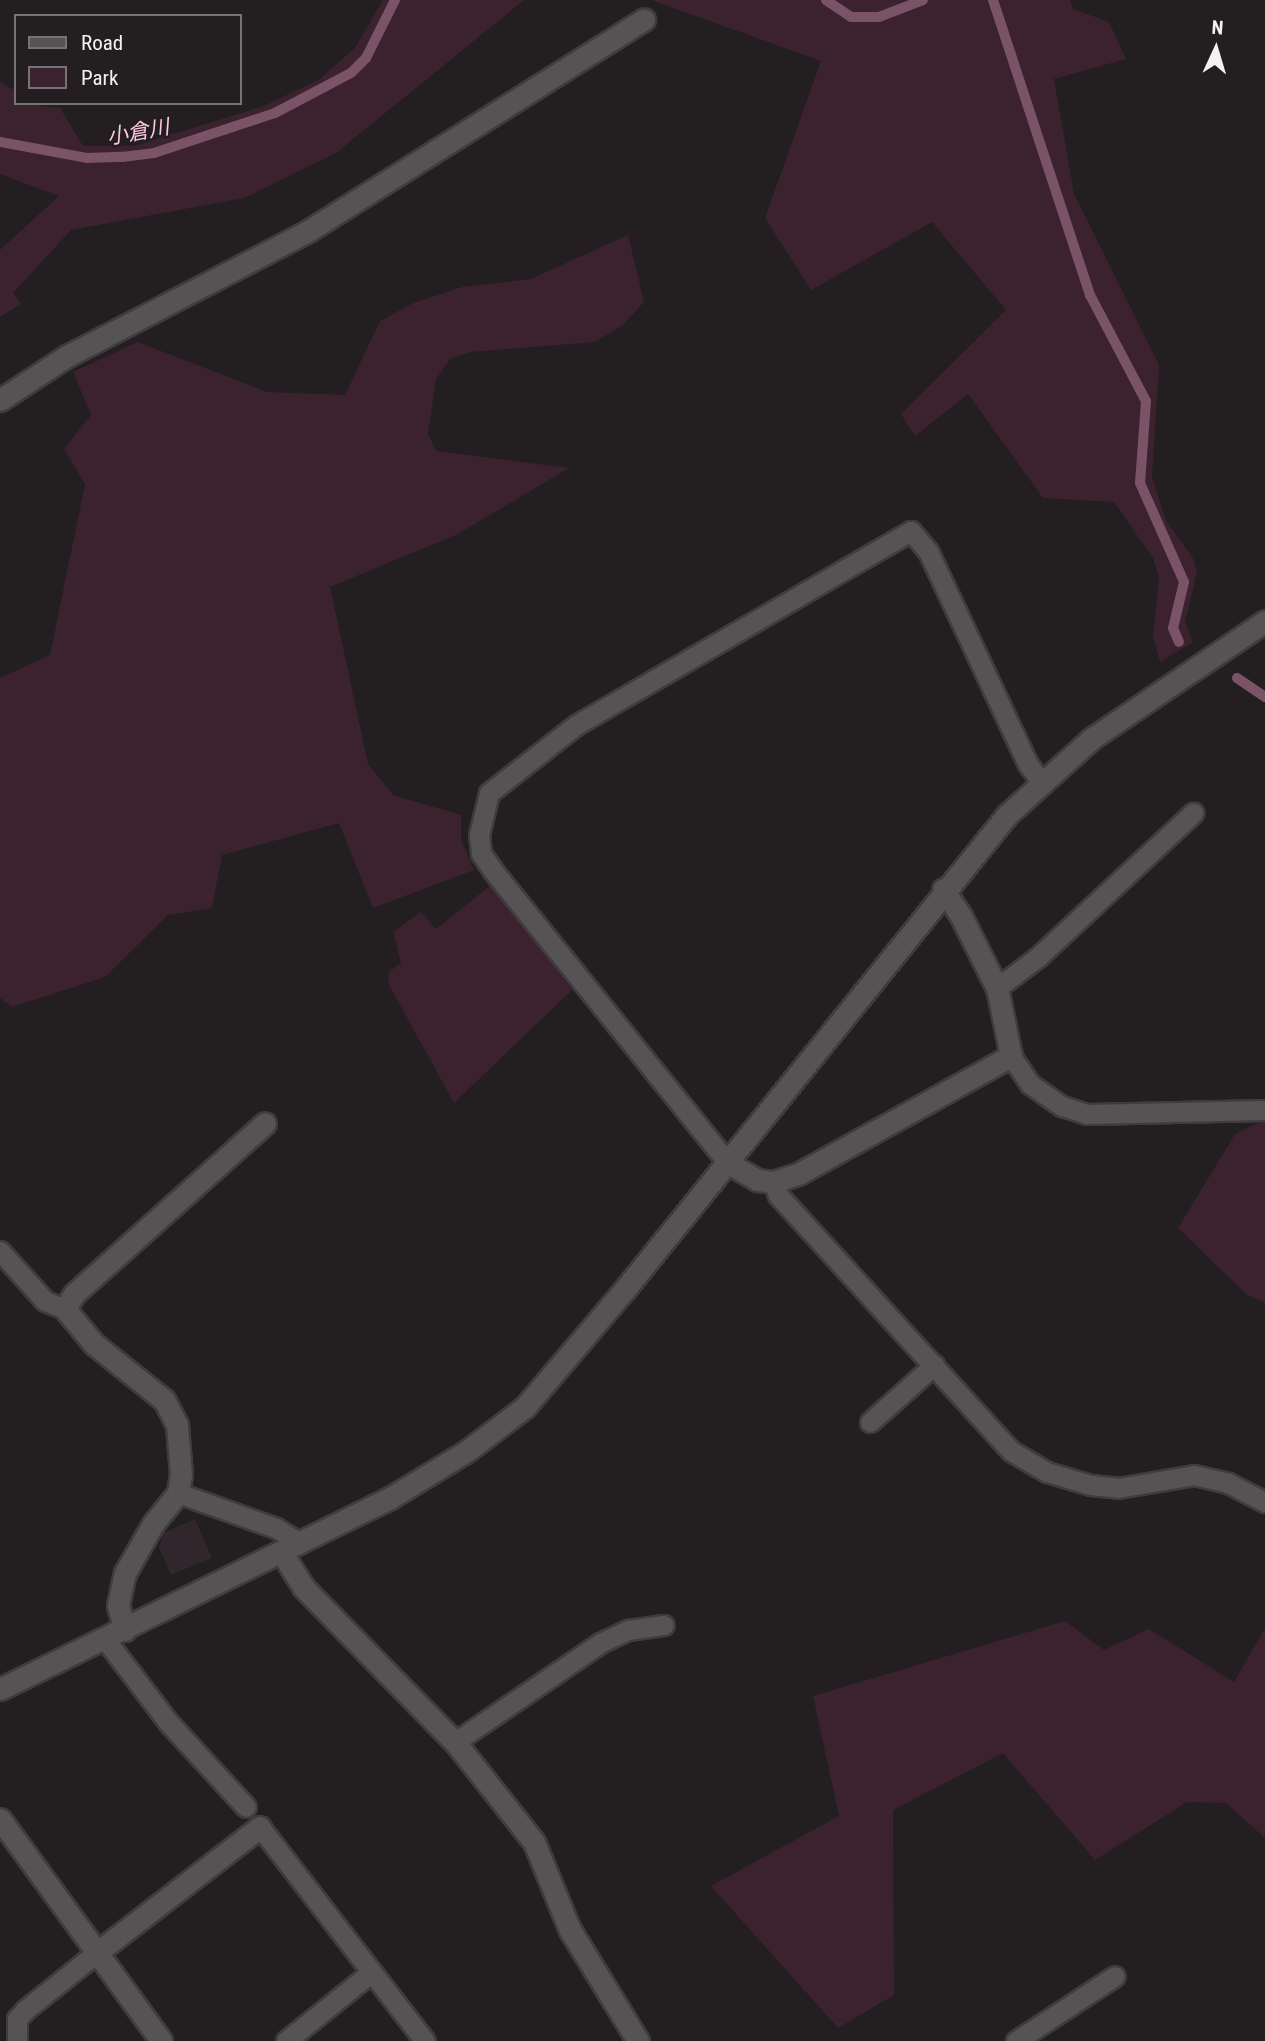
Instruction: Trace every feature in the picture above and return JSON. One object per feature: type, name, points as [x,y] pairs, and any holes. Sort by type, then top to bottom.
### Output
[{"type":"street","points":[[0,400],[67,356],[308,231],[644,19]]},
{"type":"street","points":[[0,1689],[390,1498],[467,1451],[525,1407],[728,1163],[943,889],[1042,783],[1146,698],[1265,621]]},
{"type":"street","points":[[728,1163],[741,1174],[773,1182],[797,1174],[1011,1056],[997,988],[961,916],[943,889]]},
{"type":"street","points":[[125,1630],[118,1605],[125,1573],[152,1524],[178,1493],[179,1450],[170,1408],[94,1344],[65,1309],[74,1294],[265,1123]]},
{"type":"street","points":[[291,1548],[303,1587],[455,1742],[534,1842],[570,1930],[638,2041]]},
{"type":"street","points":[[0,1819],[95,1954],[162,2041]]},
{"type":"street","points":[[95,1954],[260,1827]]},
{"type":"lane","points":[[728,1163],[481,853],[479,835],[489,793],[576,725],[911,531],[928,551],[1028,764],[1042,783]]},
{"type":"lane","points":[[997,988],[1038,957],[1193,813]]},
{"type":"lane","points":[[1011,1056],[1030,1084],[1062,1106],[1087,1114],[1265,1110]]},
{"type":"lane","points":[[773,1182],[778,1195],[1011,1451],[1048,1472],[1118,1489],[1194,1475],[1228,1483],[1265,1502]]},
{"type":"lane","points":[[0,1251],[45,1301],[65,1309]]},
{"type":"lane","points":[[870,1422],[934,1364]]},
{"type":"lane","points":[[178,1493],[276,1528],[291,1548]]},
{"type":"lane","points":[[455,1742],[600,1643],[628,1630],[664,1625]]},
{"type":"lane","points":[[105,1639],[168,1722],[246,1807]]},
{"type":"lane","points":[[260,1827],[369,1974],[425,2041]]},
{"type":"lane","points":[[17,2041],[17,2019],[25,2010],[95,1954]]},
{"type":"lane","points":[[286,2041],[369,1974]]},
{"type":"lane","points":[[1016,2041],[1115,1976]]},
{"type":"shaded area","points":[[195,1519],[212,1558],[171,1575],[159,1547],[163,1533]]},
{"type":"green space","points":[[383,0],[524,0],[336,153],[244,198],[71,230],[13,293],[21,304],[0,317],[0,250],[59,196],[0,174],[0,82],[14,90],[14,105],[60,108],[83,146],[134,146],[264,106],[320,79],[355,48]]},
{"type":"green space","points":[[651,0],[1070,0],[1073,9],[1109,22],[1126,59],[1054,79],[1074,194],[1159,365],[1152,477],[1166,521],[1193,558],[1197,572],[1185,622],[1193,642],[1160,662],[1153,637],[1159,578],[1153,558],[1114,502],[1043,498],[968,394],[915,436],[901,414],[1006,310],[932,222],[811,290],[765,218],[821,61]]},
{"type":"green space","points":[[628,235],[644,302],[622,326],[594,342],[471,352],[451,358],[436,379],[428,434],[436,451],[569,468],[458,534],[330,587],[368,764],[393,795],[461,815],[461,840],[474,870],[373,908],[339,823],[222,855],[212,908],[168,915],[105,977],[12,1007],[0,998],[0,678],[50,655],[85,484],[64,449],[91,415],[73,372],[138,342],[267,392],[345,395],[380,321],[413,303],[462,287],[531,279]]},
{"type":"green space","points":[[492,884],[572,990],[454,1103],[388,983],[389,972],[401,963],[393,932],[421,912],[436,929]]},
{"type":"green space","points":[[1265,1120],[1265,1303],[1246,1294],[1178,1228],[1235,1134]]},
{"type":"green space","points":[[1065,1621],[1104,1650],[1149,1629],[1234,1682],[1265,1628],[1265,1838],[1226,1803],[1187,1802],[1095,1860],[1003,1753],[893,1810],[894,1995],[838,2028],[711,1886],[839,1816],[813,1696]]},
{"type":"waterway","name":"小倉川","points":[[0,142],[87,158],[122,157],[154,153],[275,113],[351,73],[366,58],[395,0]]},
{"type":"waterway","name":"小倉川","points":[[826,0],[851,17],[879,17],[923,0]]},
{"type":"waterway","points":[[993,0],[1090,295],[1146,401],[1140,483],[1184,582],[1173,628],[1179,642]]},
{"type":"waterway","points":[[1237,678],[1265,697]]}]
